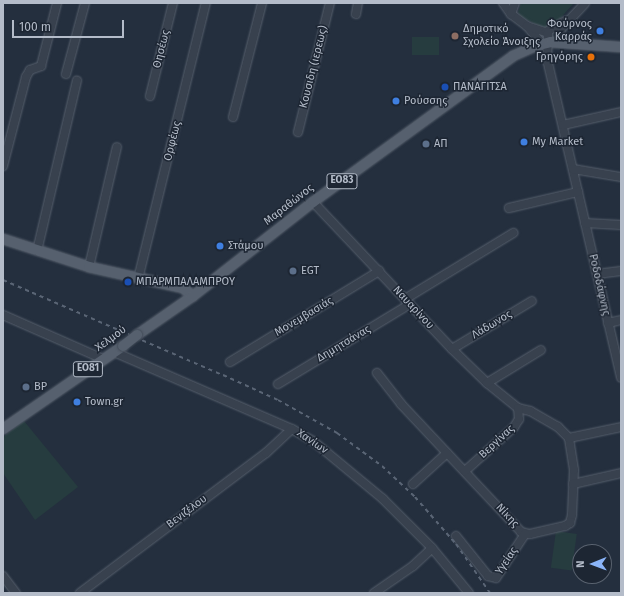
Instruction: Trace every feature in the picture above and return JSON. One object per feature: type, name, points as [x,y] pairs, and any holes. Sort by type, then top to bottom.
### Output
[{"type":"main road","name":"Μαραθώνος","points":[[193,296],[313,202],[513,56],[544,43],[559,42],[621,47]]},
{"type":"main road","points":[[3,239],[89,267],[183,288],[193,296]]},
{"type":"main road","name":"Χελμού","points":[[5,425],[123,346],[193,296]]},
{"type":"street","points":[[3,166],[26,77],[30,70],[41,66],[57,3]]},
{"type":"street","points":[[66,74],[85,3]]},
{"type":"street","name":"Θησέως","points":[[150,96],[174,3]]},
{"type":"street","name":"Ορφέως","points":[[138,279],[206,3]]},
{"type":"street","points":[[233,117],[262,3]]},
{"type":"street","name":"Κουσιδη (ιερεως)","points":[[298,132],[330,3]]},
{"type":"street","points":[[356,14],[358,3]]},
{"type":"street","points":[[502,3],[511,14],[528,26],[544,43]]},
{"type":"street","points":[[511,14],[515,3]]},
{"type":"street","points":[[559,42],[561,29],[585,3]]},
{"type":"street","points":[[528,26],[548,32],[569,19]]},
{"type":"street","name":"Ροδοδάφνης","points":[[548,32],[544,43],[547,59],[621,378]]},
{"type":"street","points":[[37,251],[77,81]]},
{"type":"street","points":[[563,125],[621,112]]},
{"type":"street","points":[[89,267],[117,147]]},
{"type":"street","points":[[573,169],[621,177]]},
{"type":"street","points":[[509,208],[578,192]]},
{"type":"street","name":"Ναυαρίνου","points":[[313,202],[452,349],[487,383],[518,408]]},
{"type":"street","points":[[585,223],[621,225]]},
{"type":"street","name":"Δημητσάνας","points":[[278,384],[513,233]]},
{"type":"street","name":"Μονεμβασιάς","points":[[230,362],[379,271]]},
{"type":"street","points":[[597,274],[621,271]]},
{"type":"street","name":"Λάδωνος","points":[[452,349],[532,301]]},
{"type":"street","points":[[3,315],[103,359]]},
{"type":"street","points":[[608,323],[621,320]]},
{"type":"street","points":[[487,383],[540,350]]},
{"type":"street","name":"Χανίων","points":[[114,352],[292,429],[352,471],[432,548],[469,593]]},
{"type":"street","name":"Νίκης","points":[[377,372],[401,404],[525,534],[553,530],[570,523],[573,484],[572,453],[569,438]]},
{"type":"street","points":[[518,408],[530,411],[558,427],[569,438],[621,427]]},
{"type":"street","name":"Βεργίνας","points":[[465,470],[514,427],[519,419],[518,408]]},
{"type":"street","name":"Βενιζέλου","points":[[80,593],[266,453],[292,429]]},
{"type":"street","points":[[414,484],[447,453]]},
{"type":"street","points":[[573,484],[621,473]]},
{"type":"street","name":"Υγείας","points":[[456,536],[488,576],[496,578],[525,534]]},
{"type":"street","points":[[374,593],[413,566],[432,548]]},
{"type":"street","points":[[3,576],[16,593]]},
{"type":"green space","points":[[521,3],[574,3],[556,23],[546,29],[521,17],[518,13]]},
{"type":"green space","points":[[412,37],[439,37],[439,55],[412,55]]},
{"type":"green space","points":[[24,421],[78,487],[35,520],[3,473],[3,437]]},
{"type":"green space","points":[[556,531],[577,534],[575,544],[572,544],[572,571],[551,568]]},
{"type":"railway","points":[[3,280],[278,400],[337,433],[382,466],[415,497],[456,544],[490,593]]},
{"type":"place","name":"Φούρνος Καρράς","points":[[600,31]]},
{"type":"place","name":"Δημοτικό Σχολείο Άνοιξης","points":[[455,36]]},
{"type":"place","name":"Γρηγόρης","points":[[591,57]]},
{"type":"place","name":"ΠΑΝΑΓΙΤΣΑ","points":[[445,87]]},
{"type":"place","name":"Ρούσσης","points":[[396,101]]},
{"type":"place","name":"My Market","points":[[524,142]]},
{"type":"place","name":"ΑΠ","points":[[426,144]]},
{"type":"place","name":"Στάμου","points":[[220,246]]},
{"type":"place","name":"EGT","points":[[293,271]]},
{"type":"place","name":"ΜΠΑΡΜΠΑΛΑΜΠΡΟΥ","points":[[128,282]]},
{"type":"place","name":"BP","points":[[26,387]]},
{"type":"place","name":"Town.gr","points":[[77,402]]}]
